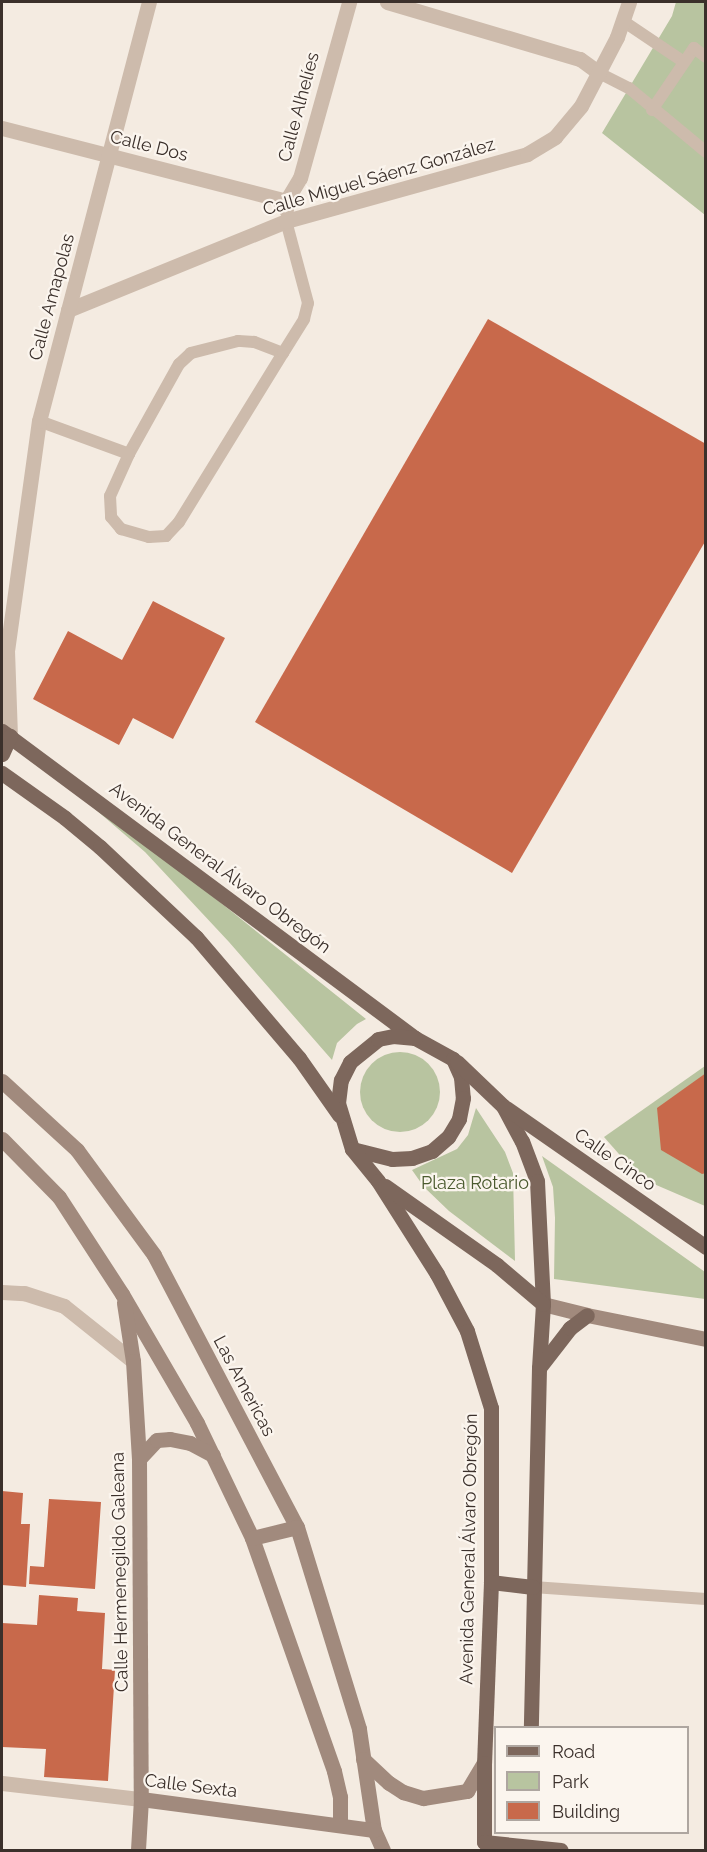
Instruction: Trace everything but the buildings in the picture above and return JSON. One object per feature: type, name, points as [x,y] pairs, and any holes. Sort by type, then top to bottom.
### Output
[{"type":"main road","points":[[2,754],[6,734]]},
{"type":"main road","name":"Avenida General Álvaro Obregón","points":[[6,734],[415,1038]]},
{"type":"main road","points":[[2,773],[100,847],[196,938],[298,1058],[343,1121]]},
{"type":"main road","points":[[453,1059],[461,1077],[464,1098],[459,1119],[448,1137],[432,1151],[412,1158],[392,1159],[352,1149],[338,1103],[341,1080],[350,1062],[378,1039],[393,1036],[415,1038],[453,1059],[502,1106],[522,1141],[537,1181],[543,1304],[539,1368],[531,1726]]},
{"type":"main road","name":"Las Americas","points":[[2,1081],[77,1150],[154,1255],[297,1527],[359,1729],[374,1830],[383,1851]]},
{"type":"main road","name":"Calle Cinco","points":[[502,1106],[705,1247]]},
{"type":"main road","points":[[2,1139],[58,1197],[122,1294],[198,1423],[252,1538],[334,1771],[340,1797],[340,1825]]},
{"type":"main road","name":"Avenida General Álvaro Obregón","points":[[352,1149],[378,1181],[437,1274],[467,1330],[483,1377],[490,1408],[491,1582],[484,1763],[484,1846]]},
{"type":"main road","points":[[378,1181],[497,1265],[543,1304],[705,1339]]},
{"type":"main road","name":"Calle Hermenegildo Galeana","points":[[122,1294],[133,1361],[139,1460],[141,1799],[138,1851]]},
{"type":"main road","points":[[539,1368],[570,1328],[587,1315]]},
{"type":"main road","points":[[139,1460],[158,1440],[170,1439],[190,1443],[213,1455]]},
{"type":"main road","points":[[252,1538],[297,1527]]},
{"type":"main road","points":[[491,1582],[533,1587]]},
{"type":"main road","points":[[363,1758],[389,1783],[403,1792],[423,1798],[467,1791],[484,1763]]},
{"type":"main road","name":"Calle Sexta","points":[[141,1799],[374,1830]]},
{"type":"main road","points":[[484,1846],[530,1843],[561,1851]]},
{"type":"street","name":"Calle Amapolas","points":[[6,734],[7,610],[39,421],[149,2]]},
{"type":"street","name":"Calle Alhelíes","points":[[286,221],[286,201],[300,178],[349,2]]},
{"type":"street","points":[[387,2],[580,59],[599,73]]},
{"type":"street","name":"Calle Miguel Sáenz González","points":[[69,310],[286,221],[527,154],[555,137],[581,106],[623,21],[629,2]]},
{"type":"street","name":"Calle Dos","points":[[2,128],[286,201]]},
{"type":"street","points":[[2,1292],[24,1293],[64,1306],[133,1361]]},
{"type":"street","name":"Calle Sexta","points":[[2,1783],[141,1799]]},
{"type":"lane","points":[[623,21],[684,62]]},
{"type":"lane","points":[[652,110],[694,48],[705,57]]},
{"type":"lane","points":[[599,73],[629,88],[652,110],[705,152]]},
{"type":"lane","points":[[283,353],[254,342],[238,341],[191,353],[179,364],[129,454],[110,496],[111,517],[121,529],[149,537],[166,536],[179,522],[304,319],[308,303],[286,221]]},
{"type":"lane","points":[[39,421],[129,454]]},
{"type":"lane","points":[[533,1587],[705,1599]]},
{"type":"green space","points":[[676,2],[705,2],[705,215],[602,133],[672,16]]},
{"type":"green space","points":[[67,785],[151,847],[366,1019],[357,1024],[337,1043],[332,1060],[229,942],[145,852]]},
{"type":"green space","points":[[400,1052],[415,1055],[428,1064],[437,1077],[440,1092],[437,1107],[428,1120],[415,1129],[400,1132],[385,1129],[372,1120],[363,1107],[360,1092],[363,1077],[372,1064],[385,1055]]},
{"type":"green space","points":[[705,1066],[705,1206],[640,1178],[604,1137]]},
{"type":"green space","name":"Plaza Rotario","points":[[476,1108],[505,1152],[513,1173],[515,1261],[449,1211],[424,1187],[412,1170],[457,1149],[468,1135]]},
{"type":"green space","points":[[542,1156],[705,1272],[705,1299],[554,1279],[553,1187]]}]
